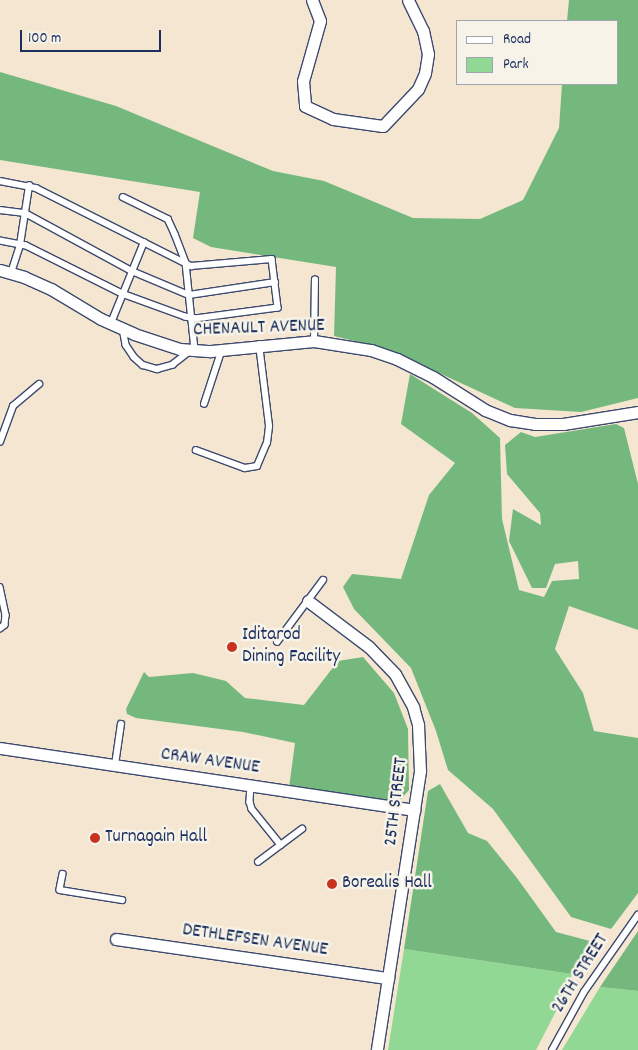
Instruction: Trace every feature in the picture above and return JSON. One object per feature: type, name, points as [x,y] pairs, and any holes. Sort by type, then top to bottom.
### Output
[{"type":"street","points":[[312,0],[320,21],[303,81],[305,106],[333,119],[383,126],[418,89],[425,73],[428,54],[423,31],[408,0]]},
{"type":"street","name":"CHENAULT AVENUE","points":[[5,272],[51,289],[123,329],[180,349],[222,349],[314,341],[371,350],[397,359],[433,377],[485,410],[510,420],[535,424],[563,424],[638,412]]},
{"type":"street","name":"25TH STREET","points":[[308,602],[369,647],[395,674],[405,690],[418,725],[420,770],[377,1050]]},
{"type":"street","name":"CRAW AVENUE","points":[[0,748],[414,810]]},
{"type":"street","name":"DETHLEFSEN AVENUE","points":[[116,939],[388,978]]},
{"type":"lane","points":[[0,181],[29,186],[192,266],[272,259],[278,308],[191,318],[122,294],[20,245],[0,241]]},
{"type":"lane","points":[[5,272],[20,245],[29,186]]},
{"type":"lane","points":[[123,197],[168,219],[186,263],[193,350],[172,365],[157,369],[142,364],[134,357],[126,345],[123,329]]},
{"type":"lane","points":[[0,210],[25,213],[132,271],[189,295],[275,282]]},
{"type":"lane","points":[[111,323],[144,242]]},
{"type":"lane","points":[[314,341],[315,280]]},
{"type":"lane","points":[[196,450],[245,468],[257,466],[267,443],[270,426],[260,345]]},
{"type":"lane","points":[[204,404],[222,349]]},
{"type":"lane","points":[[0,442],[13,406],[39,384]]},
{"type":"lane","points":[[276,642],[323,580]]},
{"type":"lane","points":[[0,587],[6,615],[5,624],[0,629]]},
{"type":"lane","points":[[115,766],[121,724]]},
{"type":"lane","points":[[252,786],[250,802],[252,809],[281,845]]},
{"type":"lane","points":[[258,862],[302,829]]},
{"type":"lane","points":[[63,874],[60,890],[122,900]]},
{"type":"lane","name":"26TH STREET","points":[[552,1050],[584,992],[638,915]]},
{"type":"green space","points":[[569,0],[638,0],[638,398],[581,412],[515,408],[387,349],[334,336],[336,267],[211,247],[193,238],[200,192],[0,160],[0,72],[116,106],[273,171],[324,181],[413,218],[480,219],[523,200],[559,128],[562,85],[618,85],[618,20],[567,20]]},
{"type":"green space","points":[[410,374],[472,413],[500,438],[502,519],[519,590],[544,597],[552,581],[579,579],[578,561],[555,564],[546,588],[532,588],[509,541],[513,509],[541,525],[540,513],[507,474],[505,445],[521,432],[535,437],[616,424],[624,428],[638,484],[638,630],[569,606],[555,649],[583,693],[594,731],[638,738],[638,893],[611,929],[571,917],[493,809],[448,770],[436,731],[411,668],[354,609],[343,587],[352,574],[401,579],[429,495],[455,463],[401,424]]},
{"type":"green space","points":[[363,657],[394,693],[408,729],[409,790],[398,803],[289,788],[295,743],[243,732],[136,718],[127,714],[126,709],[144,672],[149,677],[193,673],[226,681],[245,698],[304,705],[338,661]]},
{"type":"green space","points":[[440,784],[468,833],[487,841],[517,878],[556,932],[590,941],[584,959],[572,974],[404,949],[428,791]]},
{"type":"green space","points":[[638,931],[638,991],[600,987]]},
{"type":"green space","points":[[404,949],[572,974],[567,990],[536,1050],[388,1050]]},
{"type":"green space","points":[[600,987],[638,991],[638,1050],[562,1050]]},
{"type":"place","name":"Iditarod Dining Facility","points":[[232,647]]},
{"type":"place","name":"Turnagain Hall","points":[[95,838]]},
{"type":"place","name":"Borealis Hall","points":[[332,884]]}]
